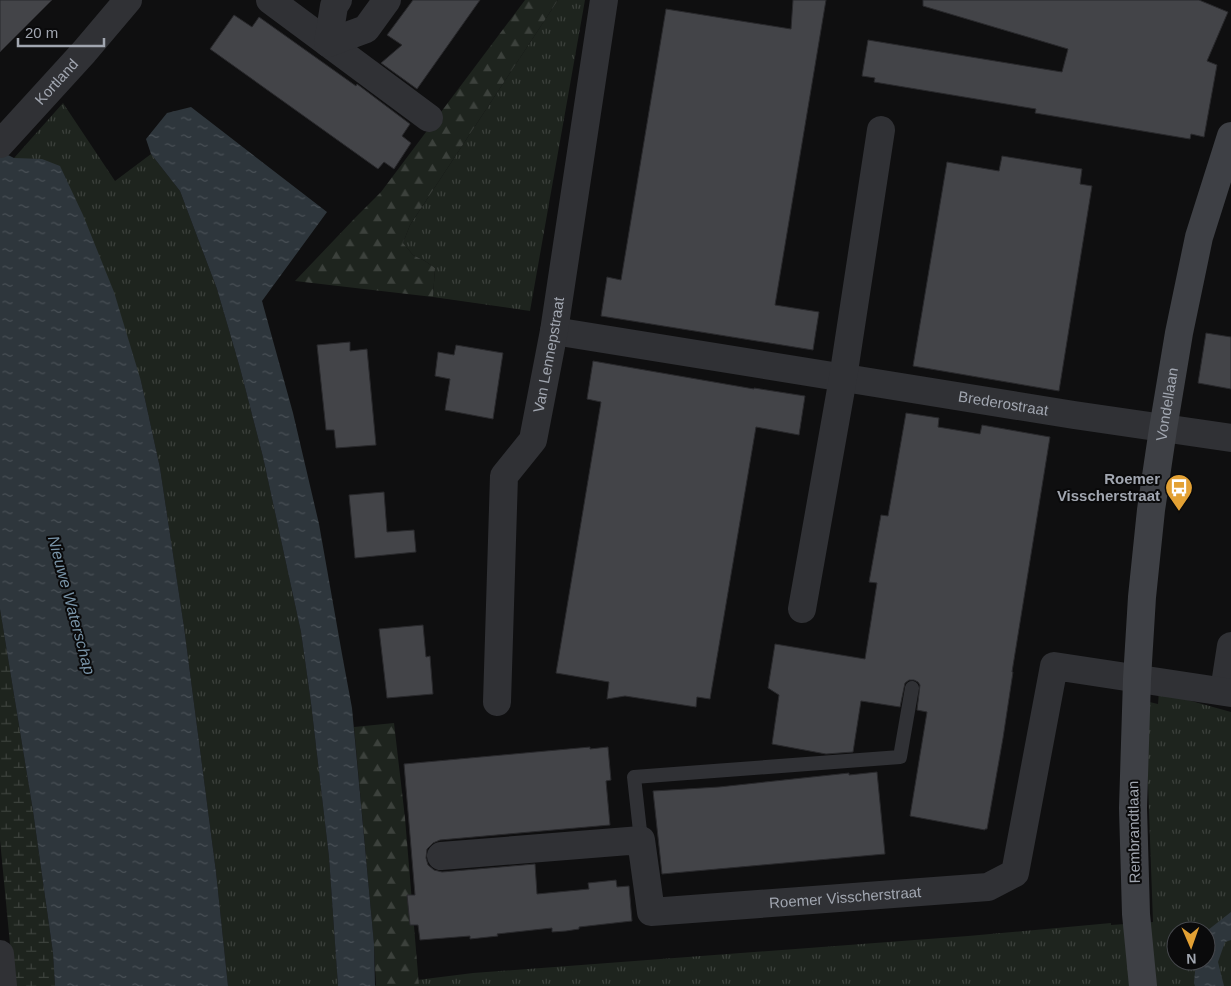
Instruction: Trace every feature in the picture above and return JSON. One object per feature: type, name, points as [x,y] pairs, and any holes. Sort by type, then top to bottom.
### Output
[{"type":"street","name":"Kortland","points":[[2,142],[84,52],[128,0]]},
{"type":"street","points":[[270,0],[429,118]]},
{"type":"street","points":[[328,43],[334,6],[338,0]]},
{"type":"street","points":[[328,43],[366,29],[387,0]]},
{"type":"street","name":"Van Lennepstraat","points":[[497,702],[504,476],[533,440],[554,331],[604,0]]},
{"type":"street","points":[[802,609],[843,378],[881,130]]},
{"type":"street","name":"Vondellaan","points":[[1137,679],[1151,510],[1179,333],[1199,237],[1231,136]]},
{"type":"street","name":"Brederostraat","points":[[554,331],[1163,429],[1231,438]]},
{"type":"street","points":[[1137,679],[1227,692],[1231,646]]},
{"type":"street","name":"Roemer Visscherstraat","points":[[641,840],[651,912],[988,887],[1015,873],[1054,666],[1137,679]]},
{"type":"street","name":"Rembrandtlaan","points":[[1137,679],[1133,808],[1136,914],[1142,986]]},
{"type":"street","points":[[441,856],[641,840]]},
{"type":"street","points":[[0,954],[3,986]]},
{"type":"lane","points":[[641,840],[634,777],[900,756],[912,688]]},
{"type":"green space","points":[[525,0],[558,0],[410,225],[403,243],[413,255],[435,268],[433,297],[295,281],[381,192]]},
{"type":"green space","points":[[558,0],[585,0],[530,311],[433,297],[435,268],[413,255],[403,243],[410,225]]},
{"type":"green space","points":[[63,103],[115,181],[151,154],[180,191],[217,289],[263,457],[301,632],[329,857],[338,986],[228,986],[216,872],[184,627],[160,468],[141,381],[14,158]]},
{"type":"green space","points":[[0,609],[33,811],[53,953],[55,986],[14,986],[0,840]]},
{"type":"green space","points":[[1159,692],[1231,712],[1231,986],[369,986],[473,973],[968,936],[1111,923],[1111,925],[1153,922],[1145,701],[1158,704]]},
{"type":"green space","points":[[394,723],[405,818],[419,986],[376,986],[374,944],[354,727]]},
{"type":"water","points":[[191,107],[327,212],[262,301],[293,413],[319,524],[352,708],[374,944],[375,986],[338,986],[329,857],[301,632],[263,457],[217,289],[180,191],[151,154],[146,139],[167,113]]},
{"type":"water","name":"Nieuwe Waterschap","points":[[0,151],[14,158],[42,159],[60,166],[83,215],[114,292],[141,381],[160,468],[184,627],[216,872],[228,986],[55,986],[53,953],[33,811],[0,609]]},
{"type":"water","points":[[1231,912],[1231,940],[1225,942],[1218,962],[1224,986],[1195,986],[1195,971],[1216,971],[1216,924]]},
{"type":"building","points":[[0,0],[52,0],[0,52]]},
{"type":"building","points":[[413,0],[480,0],[417,89],[381,63],[402,45],[387,35]]},
{"type":"building","points":[[793,0],[826,0],[775,305],[819,312],[813,350],[601,316],[607,277],[621,280],[666,9],[791,29]]},
{"type":"building","points":[[923,0],[1199,0],[1228,12],[1207,61],[1217,65],[1204,137],[1191,134],[1190,139],[1035,113],[1036,109],[874,82],[875,78],[862,76],[868,40],[1062,72],[1068,49],[923,6]]},
{"type":"building","points":[[234,15],[252,27],[259,17],[356,86],[357,84],[410,124],[402,136],[411,143],[394,169],[384,162],[378,169],[210,49]]},
{"type":"building","points":[[1002,156],[1082,169],[1080,184],[1092,186],[1059,391],[913,366],[947,162],[999,171]]},
{"type":"building","points":[[1206,333],[1231,337],[1231,389],[1198,383]]},
{"type":"building","points":[[350,342],[350,351],[367,349],[376,445],[336,448],[334,430],[326,430],[317,345]]},
{"type":"building","points":[[456,345],[503,353],[493,419],[445,410],[450,379],[435,376],[438,352],[454,355]]},
{"type":"building","points":[[593,361],[805,396],[799,435],[756,427],[710,699],[697,697],[696,707],[625,696],[607,699],[609,682],[556,673],[601,402],[587,399]]},
{"type":"building","points":[[906,413],[939,418],[938,427],[980,434],[982,425],[1050,437],[1003,738],[987,829],[985,830],[910,816],[927,712],[917,710],[920,685],[914,680],[909,680],[905,683],[900,707],[861,701],[853,752],[826,754],[772,744],[779,695],[768,688],[775,644],[865,659],[877,583],[869,582],[881,515],[888,516]]},
{"type":"building","points":[[384,492],[387,532],[414,530],[416,552],[355,558],[349,495]]},
{"type":"building","points":[[423,625],[426,657],[430,656],[433,694],[387,698],[379,629]]},
{"type":"building","points":[[590,747],[590,749],[608,747],[611,780],[606,781],[610,825],[440,840],[433,843],[427,849],[426,858],[428,865],[434,870],[442,872],[535,864],[537,894],[589,889],[588,883],[616,880],[617,887],[629,886],[632,921],[579,927],[579,929],[566,931],[552,932],[552,928],[470,939],[470,936],[420,940],[418,925],[410,925],[407,895],[415,895],[404,764]]},
{"type":"building","points":[[877,772],[885,854],[662,874],[653,791],[719,787],[849,773],[849,775]]},
{"type":"place","name":"Roemer Visscherstraat","points":[[1179,512]]}]
